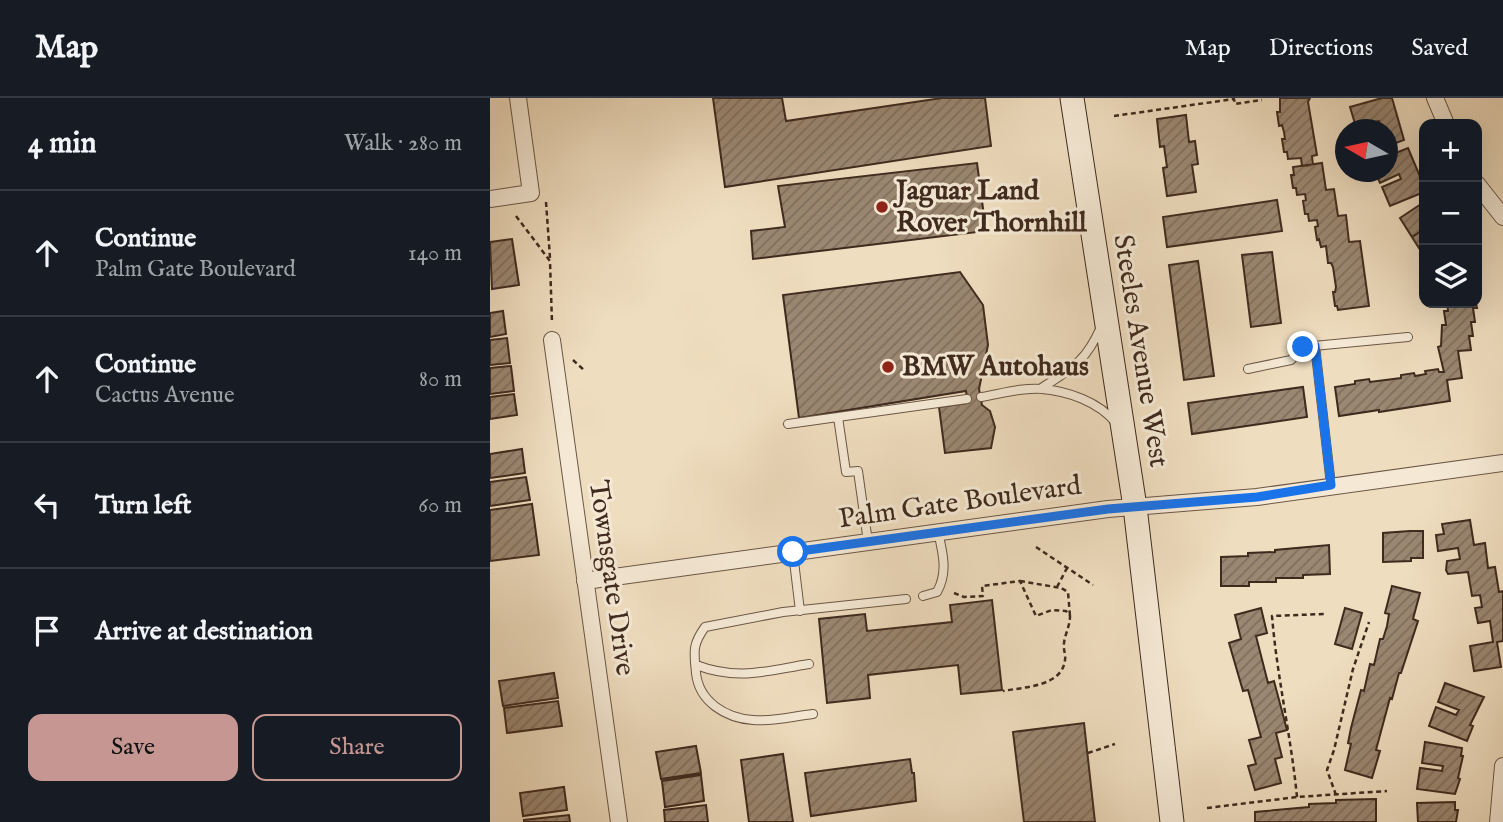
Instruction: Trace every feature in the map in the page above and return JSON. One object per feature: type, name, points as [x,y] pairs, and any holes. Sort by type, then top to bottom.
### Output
[{"type":"main road","name":"Steeles Avenue West","points":[[1072,98],[1135,507],[1172,822]]},
{"type":"street","points":[[490,199],[538,195],[518,98]]},
{"type":"street","points":[[1435,98],[1444,119]]},
{"type":"street","points":[[1482,190],[1503,217]]},
{"type":"street","name":"Townsgate Drive","points":[[552,341],[619,822]]},
{"type":"street","name":"Palm Gate Boulevard","points":[[585,581],[938,532],[1135,507],[1257,497],[1503,464]]},
{"type":"street","points":[[1498,822],[1503,766]]},
{"type":"lane","points":[[1040,388],[1075,366],[1091,350],[1105,318]]},
{"type":"lane","points":[[1248,369],[1291,360],[1303,347],[1408,337]]},
{"type":"lane","points":[[1315,346],[1331,485]]},
{"type":"lane","points":[[981,397],[1040,388],[1095,404],[1110,415],[1122,431]]},
{"type":"lane","points":[[788,424],[967,399]]},
{"type":"lane","points":[[838,417],[845,472],[858,471],[868,542]]},
{"type":"lane","points":[[923,596],[937,592],[943,581],[944,559],[938,532]]},
{"type":"lane","points":[[793,552],[800,611]]},
{"type":"lane","points":[[813,715],[753,720],[722,712],[705,698],[697,680],[696,640],[705,627],[800,611],[906,599]]},
{"type":"lane","points":[[696,665],[719,674],[741,675],[809,664]]},
{"type":"path","points":[[1114,116],[1234,99],[1236,104],[1262,100]]},
{"type":"path","points":[[538,195],[550,261],[552,341]]},
{"type":"path","points":[[516,216],[550,261]]},
{"type":"path","points":[[1036,547],[1093,585]]},
{"type":"path","points":[[1057,587],[1067,567]]},
{"type":"path","points":[[1020,582],[1036,616],[1052,610],[1066,611],[1070,616]]},
{"type":"path","points":[[954,593],[964,597],[983,596],[982,586],[1020,582],[1057,587],[1068,592],[1070,626],[1064,642],[1065,661],[1062,670],[1048,682],[1003,691]]},
{"type":"path","points":[[1297,797],[1292,743],[1275,655],[1272,616],[1324,614]]},
{"type":"path","points":[[1336,795],[1327,770],[1353,669],[1369,622]]},
{"type":"path","points":[[1088,753],[1115,744]]},
{"type":"path","points":[[1206,808],[1297,797],[1387,791]]},
{"type":"building","points":[[713,98],[782,98],[786,121],[942,98],[985,98],[991,146],[725,187]]},
{"type":"building","points":[[1280,98],[1310,98],[1308,102],[1317,155],[1312,156],[1313,165],[1302,166],[1301,158],[1288,159],[1287,152],[1284,152],[1284,132],[1282,125],[1279,126],[1277,112],[1280,112]]},
{"type":"building","points":[[1392,98],[1398,119],[1354,119],[1350,107]]},
{"type":"building","points":[[1186,115],[1189,142],[1195,141],[1198,164],[1192,165],[1196,192],[1167,196],[1163,168],[1167,167],[1164,146],[1160,147],[1157,119]]},
{"type":"building","points":[[1398,119],[1404,140],[1398,142]]},
{"type":"building","points":[[1408,148],[1419,174],[1419,194],[1390,206],[1382,187],[1401,179],[1398,174],[1398,152]]},
{"type":"building","name":"Jaguar Land Rover Thornhill","points":[[977,163],[986,231],[753,259],[751,231],[785,227],[778,186]]},
{"type":"building","points":[[1322,163],[1326,190],[1334,189],[1338,216],[1346,215],[1349,242],[1360,241],[1369,306],[1338,310],[1335,306],[1333,267],[1328,263],[1326,246],[1321,247],[1319,239],[1317,240],[1317,220],[1309,221],[1303,201],[1306,200],[1305,194],[1297,195],[1296,188],[1293,188],[1293,167]]},
{"type":"building","points":[[1277,200],[1282,231],[1167,247],[1163,217]]},
{"type":"building","points":[[1419,205],[1419,232],[1412,237],[1400,218]]},
{"type":"building","points":[[1419,232],[1419,248],[1412,237]]},
{"type":"building","points":[[512,239],[519,285],[492,289],[490,242]]},
{"type":"building","points":[[1272,252],[1281,323],[1251,327],[1242,255]]},
{"type":"building","points":[[1198,261],[1214,376],[1184,380],[1169,265]]},
{"type":"building","name":"BMW Autohaus","points":[[960,272],[983,305],[988,345],[979,389],[982,405],[990,411],[995,427],[991,448],[945,453],[939,407],[968,403],[966,391],[799,418],[783,295]]},
{"type":"building","points":[[1448,308],[1473,308],[1475,322],[1471,322],[1473,336],[1469,336],[1471,350],[1458,351],[1462,378],[1447,380],[1450,401],[1339,416],[1335,387],[1369,379],[1370,382],[1401,378],[1401,375],[1414,373],[1415,376],[1438,369],[1439,372],[1444,372],[1438,347],[1441,346],[1442,325],[1446,325],[1444,311],[1448,311]]},
{"type":"building","points":[[503,311],[506,334],[490,337],[490,313]]},
{"type":"building","points":[[507,338],[510,363],[490,365],[490,340]]},
{"type":"building","points":[[511,366],[514,391],[490,394],[490,368]]},
{"type":"building","points":[[1303,387],[1307,417],[1192,434],[1188,403]]},
{"type":"building","points":[[514,394],[517,415],[490,419],[490,397]]},
{"type":"building","points":[[522,449],[525,473],[490,478],[490,454]]},
{"type":"building","points":[[526,477],[530,500],[490,506],[490,482]]},
{"type":"building","points":[[532,504],[539,555],[490,561],[490,510]]},
{"type":"building","points":[[1470,520],[1474,545],[1485,543],[1488,568],[1495,567],[1499,592],[1503,591],[1503,641],[1497,642],[1501,667],[1474,671],[1470,646],[1493,642],[1490,621],[1478,623],[1475,608],[1482,607],[1480,595],[1472,596],[1468,572],[1448,574],[1446,570],[1447,561],[1460,559],[1458,548],[1438,551],[1436,535],[1444,534],[1442,524]]},
{"type":"building","points":[[1423,531],[1423,558],[1383,562],[1383,533]]},
{"type":"building","points":[[1329,545],[1330,574],[1276,578],[1276,582],[1249,582],[1249,586],[1221,586],[1221,557]]},
{"type":"building","points":[[1392,586],[1420,593],[1413,619],[1418,621],[1392,699],[1390,698],[1376,750],[1380,751],[1372,778],[1345,770],[1351,744],[1348,743],[1351,728],[1361,690],[1364,691],[1370,664],[1374,665],[1380,639],[1383,639],[1387,626],[1389,614],[1385,613]]},
{"type":"building","points":[[992,600],[1002,690],[961,694],[958,665],[868,675],[870,698],[827,703],[819,619],[865,614],[867,631],[952,622],[950,605]]},
{"type":"building","points":[[1261,608],[1267,633],[1256,636],[1268,683],[1274,681],[1287,730],[1276,733],[1282,757],[1275,759],[1281,783],[1255,790],[1248,766],[1256,764],[1249,740],[1261,737],[1248,690],[1243,691],[1229,643],[1241,639],[1235,615]]},
{"type":"building","points":[[1345,608],[1362,613],[1352,649],[1335,644]]},
{"type":"building","points":[[554,673],[558,698],[503,706],[499,681]]},
{"type":"building","points":[[1445,683],[1484,697],[1470,725],[1473,726],[1467,741],[1429,726],[1436,707],[1456,715],[1459,710],[1438,702]]},
{"type":"building","points":[[558,701],[562,726],[507,733],[504,708]]},
{"type":"building","points":[[1084,723],[1095,822],[1024,822],[1013,732]]},
{"type":"building","points":[[1425,742],[1462,748],[1460,779],[1455,794],[1417,789],[1420,768],[1442,771],[1443,766],[1422,763]]},
{"type":"building","points":[[696,746],[701,773],[661,779],[656,752]]},
{"type":"building","points":[[783,754],[793,822],[749,822],[741,760]]},
{"type":"building","points":[[910,759],[916,801],[811,816],[805,773]]},
{"type":"building","points":[[701,775],[704,801],[665,807],[662,781]]},
{"type":"building","points":[[564,787],[567,810],[523,816],[520,793]]},
{"type":"building","points":[[1376,799],[1376,822],[1255,822],[1255,812],[1336,803],[1336,800]]},
{"type":"building","points":[[1455,802],[1455,810],[1458,810],[1456,822],[1418,822],[1417,803]]},
{"type":"building","points":[[706,805],[708,822],[665,822],[664,810]]},
{"type":"building","points":[[569,815],[570,822],[524,822],[524,820]]},
{"type":"place","name":"Jaguar Land Rover Thornhill","points":[[882,207]]},
{"type":"place","name":"BMW Autohaus","points":[[888,367]]},
{"type":"route","points":[[793,552],[1108,509],[1257,497],[1331,485],[1315,346],[1303,347]]}]
